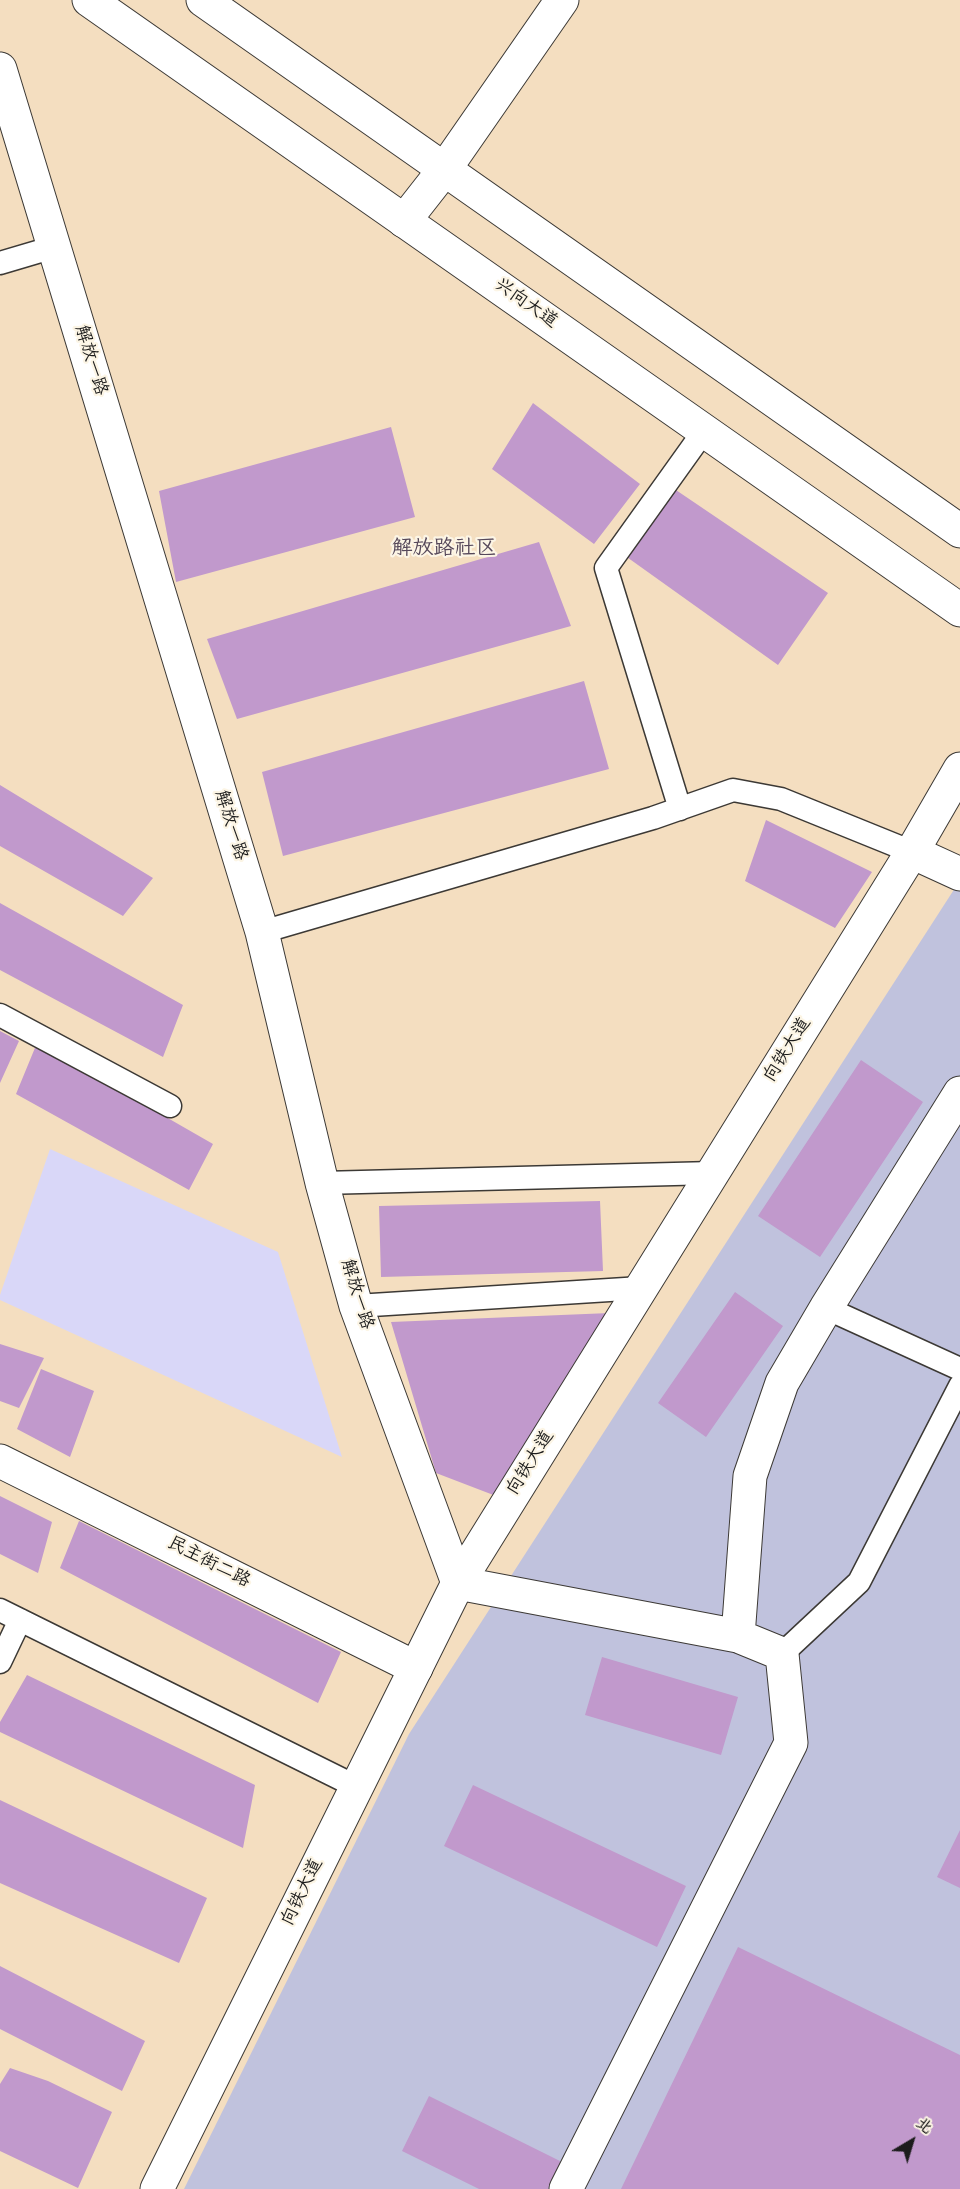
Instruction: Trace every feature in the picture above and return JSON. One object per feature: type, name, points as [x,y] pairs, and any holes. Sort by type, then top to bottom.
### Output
[{"type":"street","name":"兴向大道","points":[[89,0],[960,610]]},
{"type":"street","points":[[203,0],[960,531]]},
{"type":"street","points":[[404,221],[444,170],[562,0]]},
{"type":"street","name":"解放一路","points":[[0,69],[262,932],[322,1183],[356,1306],[458,1582]]},
{"type":"street","name":"向铁大道","points":[[157,2189],[458,1582],[912,852],[960,769]]},
{"type":"street","points":[[912,852],[960,874]]},
{"type":"street","points":[[738,1636],[750,1476],[782,1383],[960,1093]]},
{"type":"street","name":"民主街二路","points":[[0,1461],[416,1668]]},
{"type":"street","points":[[458,1582],[738,1636],[782,1654],[790,1743],[566,2189]]},
{"type":"lane","points":[[0,263],[54,247]]},
{"type":"lane","points":[[680,809],[606,568],[704,431]]},
{"type":"lane","points":[[262,932],[680,809],[733,790],[781,799],[912,852]]},
{"type":"lane","points":[[0,1015],[170,1106]]},
{"type":"lane","points":[[322,1183],[713,1173]]},
{"type":"lane","points":[[356,1306],[641,1288]]},
{"type":"lane","points":[[826,1308],[960,1369]]},
{"type":"lane","points":[[782,1654],[859,1582],[960,1386]]},
{"type":"lane","points":[[0,1662],[10,1615],[357,1787]]},
{"type":"shaded area","points":[[955,888],[960,890],[960,2189],[184,2189],[409,1734]]},
{"type":"shaded area","points":[[50,1149],[278,1252],[342,1457],[0,1300]]},
{"type":"building","points":[[533,403],[640,484],[594,544],[492,469]]},
{"type":"building","points":[[391,427],[415,517],[176,582],[159,491]]},
{"type":"building","points":[[670,486],[828,593],[778,665],[624,555]]},
{"type":"building","points":[[539,542],[571,626],[237,719],[207,639]]},
{"type":"building","points":[[584,681],[609,769],[283,856],[262,772]]},
{"type":"building","points":[[0,785],[153,878],[123,916],[0,846]]},
{"type":"building","points":[[766,820],[872,872],[835,928],[745,881]]},
{"type":"building","points":[[0,903],[183,1005],[163,1057],[0,970]]},
{"type":"building","points":[[0,1031],[19,1041],[0,1083]]},
{"type":"building","points":[[37,1043],[213,1144],[189,1190],[16,1094]]},
{"type":"building","points":[[861,1060],[923,1102],[820,1257],[758,1216]]},
{"type":"building","points":[[600,1201],[603,1271],[381,1277],[379,1206]]},
{"type":"building","points":[[735,1292],[783,1326],[706,1437],[658,1403]]},
{"type":"building","points":[[610,1313],[496,1496],[436,1473],[391,1322]]},
{"type":"building","points":[[0,1344],[44,1358],[19,1408],[0,1401]]},
{"type":"building","points":[[41,1369],[94,1391],[70,1457],[17,1429]]},
{"type":"building","points":[[0,1496],[52,1522],[38,1573],[0,1554]]},
{"type":"building","points":[[79,1521],[341,1652],[318,1703],[60,1568]]},
{"type":"building","points":[[602,1657],[738,1697],[721,1755],[585,1715]]},
{"type":"building","points":[[27,1675],[255,1785],[243,1848],[0,1732],[0,1722]]},
{"type":"building","points":[[473,1785],[686,1886],[657,1947],[444,1846]]},
{"type":"building","points":[[0,1800],[207,1898],[179,1963],[0,1883]]},
{"type":"building","points":[[960,1830],[960,1888],[937,1877]]},
{"type":"building","points":[[738,1947],[960,2055],[960,2189],[621,2189]]},
{"type":"building","points":[[0,1966],[145,2041],[122,2091],[0,2029]]},
{"type":"building","points":[[10,2068],[48,2081],[112,2112],[78,2188],[0,2151],[0,2084]]},
{"type":"building","points":[[429,2096],[562,2162],[548,2189],[479,2189],[402,2151]]},
{"type":"district","name":"解放路社区","points":[[444,551]]}]
